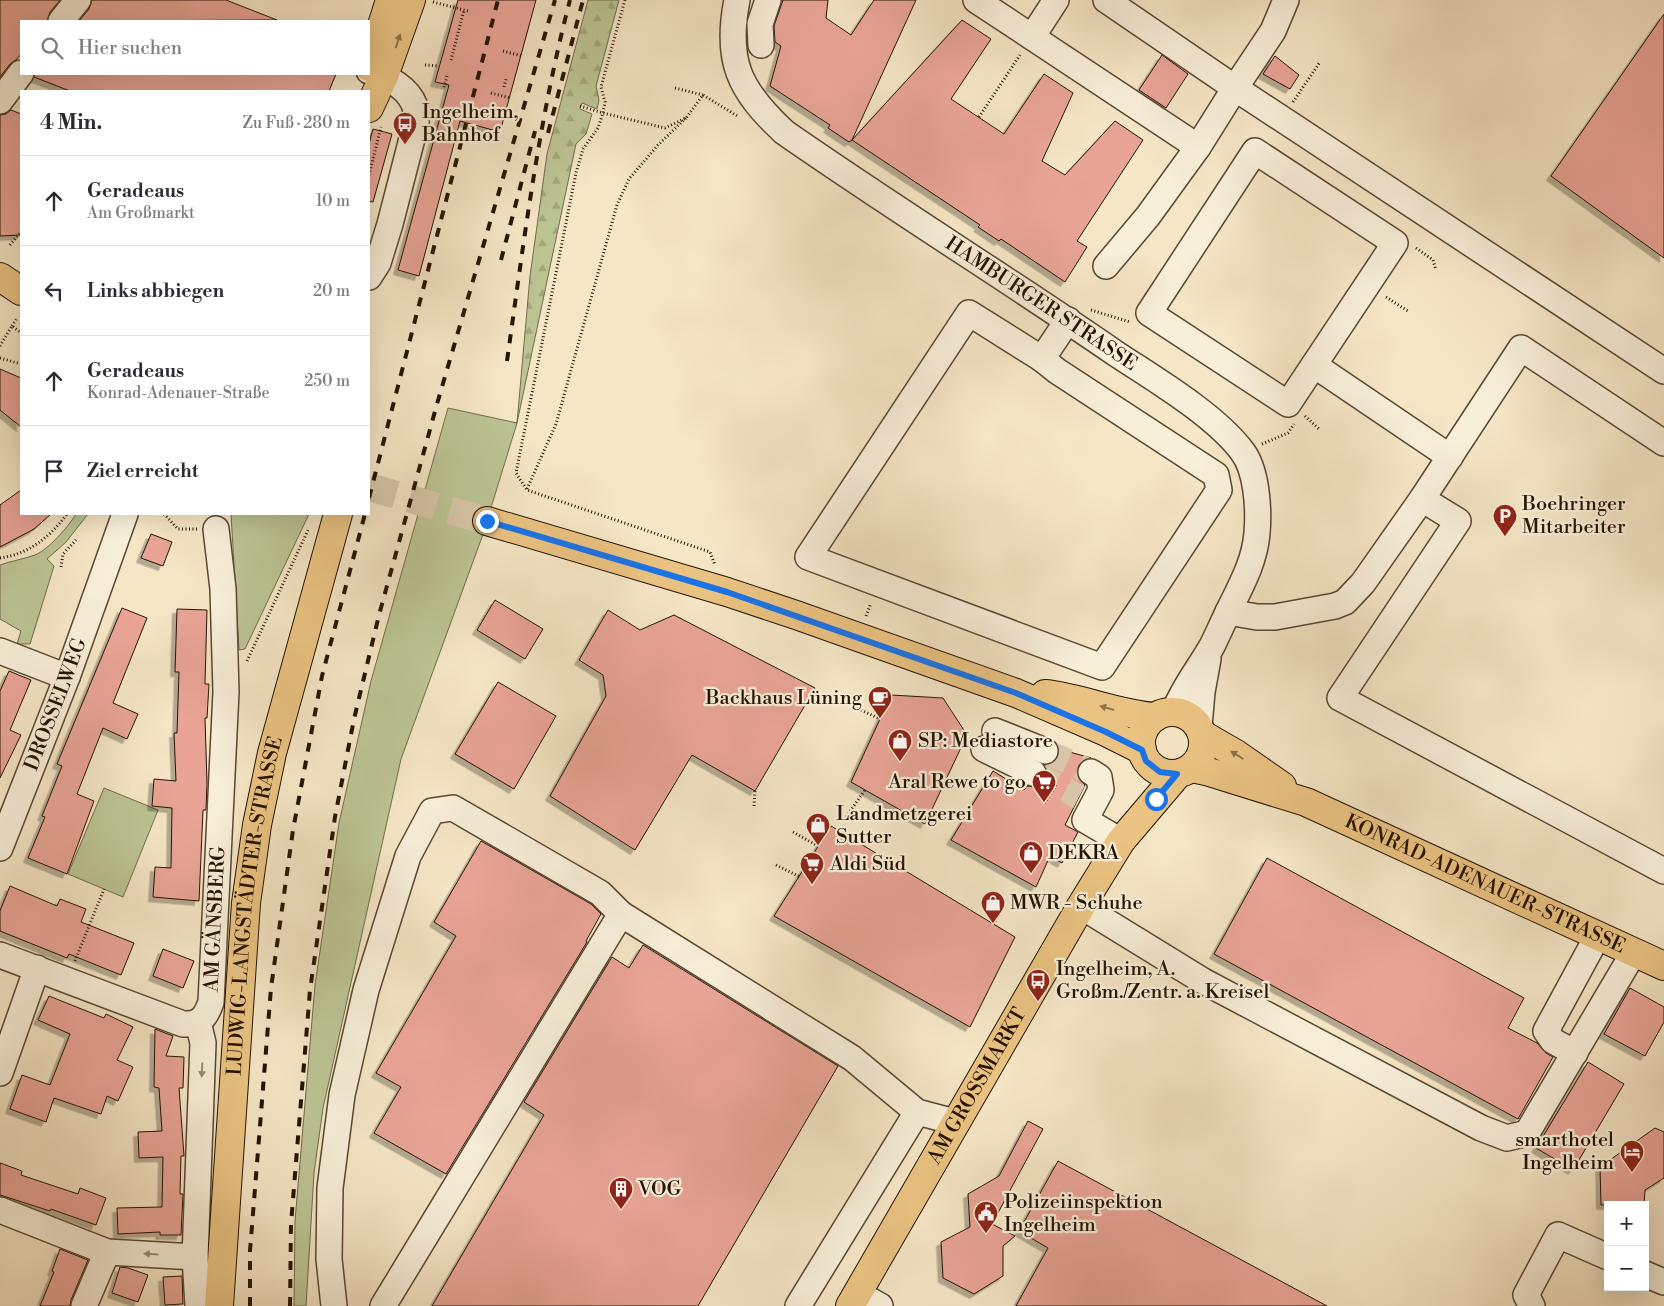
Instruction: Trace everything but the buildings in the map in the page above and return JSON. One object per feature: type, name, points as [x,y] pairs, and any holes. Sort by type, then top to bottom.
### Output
[{"type":"main road","points":[[374,119],[372,72],[390,0]]},
{"type":"main road","points":[[361,90],[411,0]]},
{"type":"main road","points":[[0,277],[20,290]]},
{"type":"main road","points":[[0,290],[19,308]]},
{"type":"main road","name":"LUDWIG-LANGSTÄDTER-STRASSE","points":[[218,1306],[246,903],[256,825],[272,753],[338,515]]},
{"type":"main road","points":[[487,521],[727,592],[1016,693],[1106,732],[1144,756],[1160,772],[1184,771],[1202,754],[1204,745],[1201,730],[1192,719],[1184,714],[1138,716],[1061,696],[1016,693]]},
{"type":"main road","points":[[1144,756],[1143,733],[1148,724],[1164,714]]},
{"type":"main road","name":"KONRAD-ADENAUER-STRASSE","points":[[1201,730],[1306,802]]},
{"type":"main road","name":"AM GROSSMARKT","points":[[863,1302],[956,1122],[1081,906],[1121,841],[1138,798],[1144,756]]},
{"type":"main road","name":"KONRAD-ADENAUER-STRASSE","points":[[1184,771],[1213,773],[1306,802],[1664,966]]},
{"type":"main road","name":"AM GROSSMARKT","points":[[1121,841],[1184,771]]},
{"type":"street","points":[[62,20],[78,0]]},
{"type":"street","name":"HAMBURGER STRASSE","points":[[737,0],[732,40],[734,56],[740,76],[747,92],[764,113],[784,132],[822,159],[1068,320],[1195,408],[1227,434],[1243,452],[1252,469],[1257,498],[1257,532],[1248,570],[1211,647],[1186,686],[1164,714]]},
{"type":"street","points":[[761,45],[760,24],[768,0]]},
{"type":"street","points":[[976,0],[1198,147]]},
{"type":"street","points":[[1032,37],[1056,0]]},
{"type":"street","points":[[1106,0],[1235,88],[1664,371]]},
{"type":"street","points":[[1106,266],[1148,216],[1198,147],[1273,31],[1286,0]]},
{"type":"street","points":[[370,275],[378,263],[390,224],[416,123],[416,111],[409,97],[396,84],[372,72]]},
{"type":"street","points":[[0,101],[20,74]]},
{"type":"street","points":[[1255,151],[1395,243],[1288,404],[1148,313],[1255,151]]},
{"type":"street","points":[[969,313],[1042,359],[1057,371],[1216,475],[1220,490],[1102,667],[808,557],[969,313]]},
{"type":"street","points":[[1042,359],[1068,320]]},
{"type":"street","points":[[1228,612],[1257,617],[1275,617],[1335,606],[1345,602],[1363,583],[1422,499],[1521,348],[1664,443]]},
{"type":"street","points":[[1314,365],[1450,457]]},
{"type":"street","points":[[1422,499],[1458,522],[1340,698],[1664,871]]},
{"type":"street","name":"DROSSELWEG","points":[[0,848],[67,677],[125,515]]},
{"type":"street","name":"DROSSELWEG","points":[[108,560],[136,515]]},
{"type":"street","name":"AM GÄNSBERG","points":[[198,1022],[204,1018],[211,1002],[226,692],[224,589],[216,530]]},
{"type":"street","name":"HAMBURGER STRASSE","points":[[1201,730],[1205,674],[1211,647]]},
{"type":"street","points":[[0,651],[67,677]]},
{"type":"street","points":[[1034,773],[989,740],[1045,751]]},
{"type":"street","points":[[1092,772],[1099,778],[1101,790],[1086,801],[1085,820],[1121,841]]},
{"type":"street","points":[[334,1306],[329,1259],[330,1188],[342,1095],[366,990],[408,856],[432,811],[453,808],[600,893],[621,914],[852,1058],[917,1112],[956,1122]]},
{"type":"street","points":[[1081,906],[1203,981],[1481,1128],[1507,1138],[1527,1133],[1634,952]]},
{"type":"street","points":[[383,1306],[621,914]]},
{"type":"street","points":[[1576,1053],[1553,1041],[1546,1031],[1598,936]]},
{"type":"street","points":[[0,955],[183,1024],[198,1022],[203,1043],[195,1257],[198,1306]]},
{"type":"street","points":[[0,1073],[37,968]]},
{"type":"street","points":[[798,1306],[917,1112]]},
{"type":"street","points":[[0,1210],[107,1252],[195,1257]]},
{"type":"street","points":[[1532,1306],[1526,1295],[1558,1235],[1604,1255]]},
{"type":"street","points":[[84,1306],[107,1252]]},
{"type":"street","points":[[1649,1276],[1664,1282]]},
{"type":"path","points":[[426,0],[468,12]]},
{"type":"path","points":[[625,0],[601,87],[606,102],[603,114],[598,128],[583,149],[574,183],[516,474],[527,490],[710,552],[727,592]]},
{"type":"path","points":[[451,60],[464,10]]},
{"type":"path","points":[[979,117],[1032,37]]},
{"type":"path","points":[[503,51],[522,56]]},
{"type":"path","points":[[1293,102],[1320,62]]},
{"type":"path","points":[[425,65],[440,66]]},
{"type":"path","points":[[444,87],[447,76]]},
{"type":"path","points":[[505,85],[506,79]]},
{"type":"path","points":[[675,88],[702,95],[745,121]]},
{"type":"path","points":[[492,93],[502,94],[510,98]]},
{"type":"path","points":[[527,490],[556,424],[617,205],[629,179],[658,144],[686,118],[702,95]]},
{"type":"path","points":[[580,106],[603,114],[665,128],[686,118]]},
{"type":"path","points":[[370,164],[374,119]]},
{"type":"path","points":[[10,245],[20,233]]},
{"type":"path","points":[[1395,243],[1404,241],[1414,247],[1433,260],[1436,270]]},
{"type":"path","points":[[1382,294],[1408,311]]},
{"type":"path","points":[[0,346],[12,326],[19,308]]},
{"type":"path","points":[[12,326],[20,331]]},
{"type":"path","points":[[0,358],[20,364]]},
{"type":"path","points":[[1302,413],[1319,429]]},
{"type":"path","points":[[0,558],[13,556],[34,546],[50,534],[66,515]]},
{"type":"path","points":[[165,515],[178,529],[216,530]]},
{"type":"path","points":[[246,665],[308,529]]},
{"type":"path","points":[[61,567],[63,554],[76,540]]},
{"type":"path","points":[[857,637],[878,583]]},
{"type":"path","points":[[861,710],[880,719]]},
{"type":"path","points":[[1044,803],[1056,785]]},
{"type":"path","points":[[846,817],[865,790]]},
{"type":"path","points":[[754,806],[755,791]]},
{"type":"path","points":[[793,832],[818,846]]},
{"type":"path","points":[[776,864],[800,876]]},
{"type":"path","points":[[68,980],[104,889]]},
{"type":"path","points":[[993,924],[1003,907]]},
{"type":"green space","points":[[588,0],[619,0],[596,86],[599,100],[597,109],[582,103],[580,109],[592,114],[586,134],[576,144],[517,423],[530,276],[547,154]]},
{"type":"green space","points":[[448,408],[517,423],[482,537],[401,759],[323,1108],[314,1173],[306,1306],[294,1306],[295,1221],[315,985],[339,823],[371,681]]},
{"type":"green space","points":[[75,515],[87,515],[66,542],[47,559],[54,566],[30,644],[17,644],[21,631],[0,619],[0,565],[35,555],[46,548]]},
{"type":"green space","points":[[231,515],[309,515],[245,649],[239,650]]},
{"type":"green space","points":[[104,788],[158,810],[123,897],[68,874]]},
{"type":"tunnel","points":[[370,487],[487,521]]},
{"type":"tunnel","points":[[1045,751],[1091,772]]},
{"type":"tunnel","points":[[1033,773],[1079,797]]},
{"type":"railway","points":[[370,494],[498,0]]},
{"type":"railway","points":[[290,1306],[291,1224],[310,990],[335,817],[354,719],[379,615],[437,404],[555,0]]},
{"type":"railway","points":[[507,361],[541,134],[549,89],[570,0]]},
{"type":"railway","points":[[548,133],[583,0]]},
{"type":"railway","points":[[501,260],[535,131]]},
{"type":"railway","points":[[250,1306],[250,1251],[271,988],[293,830],[322,676],[365,515]]},
{"type":"place","name":"Ingelheim, Bahnhof","points":[[405,145]]},
{"type":"place","name":"Boehringer Mitarbeiter","points":[[1505,537]]},
{"type":"place","name":"Backhaus Lüning","points":[[880,719]]},
{"type":"place","name":"SP: Mediastore","points":[[900,762]]},
{"type":"place","name":"Aral Rewe to go","points":[[1044,803]]},
{"type":"place","name":"Landmetzgerei Sutter","points":[[818,846]]},
{"type":"place","name":"DEKRA","points":[[1031,874]]},
{"type":"place","name":"Aldi Süd","points":[[812,885]]},
{"type":"place","name":"MWR - Schuhe","points":[[993,924]]},
{"type":"place","name":"Ingelheim, A. Großm./Zentr. a. Kreisel","points":[[1038,1002]]},
{"type":"place","name":"smarthotel Ingelheim","points":[[1632,1173]]},
{"type":"place","name":"VOG","points":[[621,1210]]},
{"type":"place","name":"Polizeiinspektion Ingelheim","points":[[986,1234]]},
{"type":"route","points":[[487,521],[727,592],[1016,693],[1106,732],[1142,750],[1146,761],[1155,770],[1168,774],[1177,774],[1156,799]]}]
